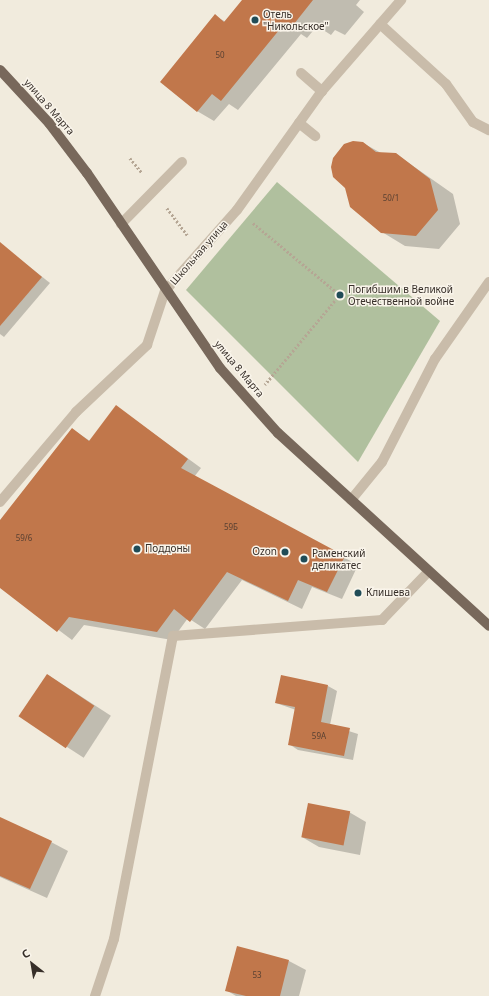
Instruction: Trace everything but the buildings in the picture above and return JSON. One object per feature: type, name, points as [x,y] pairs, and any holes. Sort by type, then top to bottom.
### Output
[{"type":"main road","name":"улица 8 Марта","points":[[0,70],[49,123],[121,224],[165,291],[220,368],[250,402],[351,500],[428,572],[489,626]]},
{"type":"street","name":"Школьная улица","points":[[0,502],[76,412],[147,345],[165,291],[237,210],[322,91],[401,0]]},
{"type":"street","points":[[380,24],[446,84],[473,122],[488,132]]},
{"type":"street","points":[[301,73],[322,91]]},
{"type":"street","points":[[299,123],[315,136]]},
{"type":"street","points":[[121,224],[182,162]]},
{"type":"street","points":[[351,500],[382,462],[435,359],[489,282]]},
{"type":"street","points":[[95,996],[114,939],[173,636],[382,620],[428,572]]},
{"type":"path","points":[[237,210],[340,295],[250,402]]},
{"type":"green space","points":[[277,182],[440,321],[358,462],[186,290]]},
{"type":"place","name":"Отель \"Никольское\"","points":[[255,20]]},
{"type":"place","name":"Погибшим в Великой Отечественной войне","points":[[340,295]]},
{"type":"place","name":"Поддоны","points":[[137,549]]},
{"type":"place","name":"Ozon","points":[[285,552]]},
{"type":"place","name":"Раменский деликатес","points":[[304,559]]},
{"type":"place","name":"Клишева","points":[[358,593]]}]
